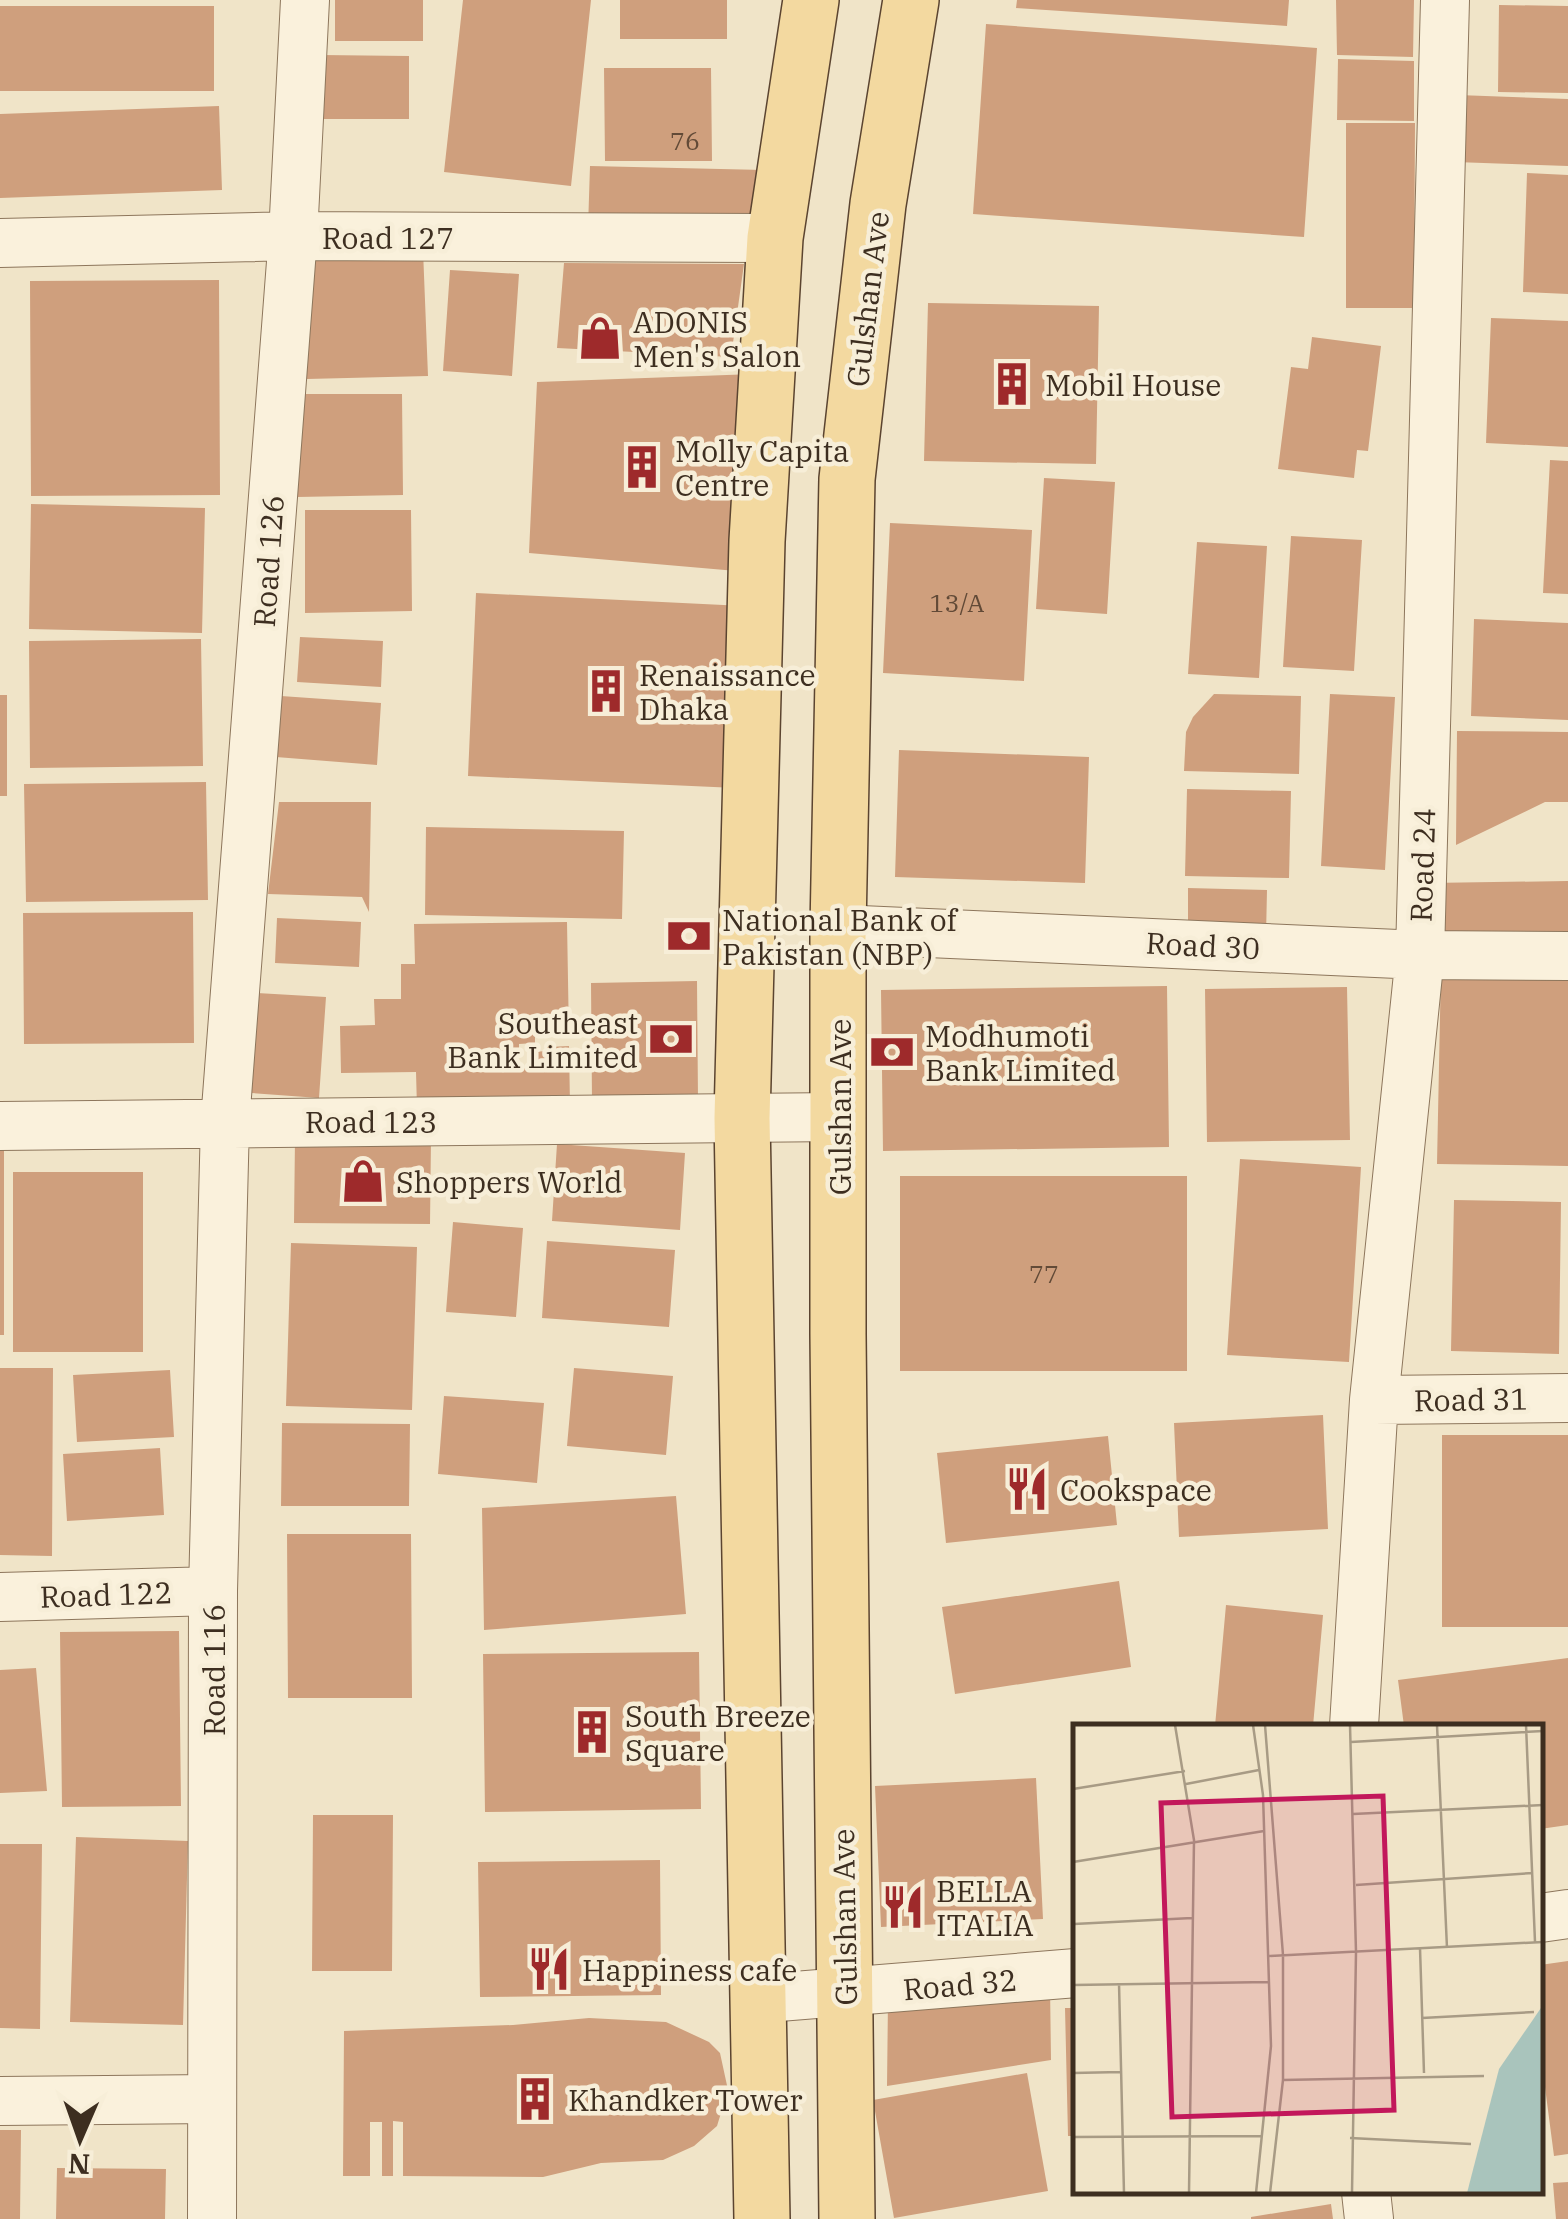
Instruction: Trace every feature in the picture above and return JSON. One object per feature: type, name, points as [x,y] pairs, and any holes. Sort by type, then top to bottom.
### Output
[{"type":"main road","points":[[762,2219],[742,1118],[756,541],[775,238],[812,0]]},
{"type":"main road","name":"Gulshan Ave","points":[[846,2219],[838,929],[847,479],[878,204],[911,0]]},
{"type":"street","name":"Road 126","points":[[225,1122],[293,236],[305,0]]},
{"type":"street","name":"Road 24","points":[[1354,1724],[1374,1400],[1420,955],[1445,0]]},
{"type":"street","name":"Road 127","points":[[0,243],[293,236],[775,238]]},
{"type":"street","name":"Road 30","points":[[838,929],[1420,955],[1568,956]]},
{"type":"street","name":"Road 123","points":[[0,1126],[838,1117]]},
{"type":"street","name":"Road 116","points":[[212,2219],[213,1591],[225,1122]]},
{"type":"street","name":"Road 31","points":[[1374,1400],[1568,1398]]},
{"type":"street","name":"Road 122","points":[[0,1597],[213,1591]]},
{"type":"street","points":[[1543,1918],[1568,1914]]},
{"type":"street","name":"Road 32","points":[[756,1999],[1073,1973]]},
{"type":"street","points":[[0,2101],[212,2099]]},
{"type":"street","points":[[1366,2194],[1368,2219]]},
{"type":"building","points":[[335,0],[423,0],[423,41],[335,41]]},
{"type":"building","points":[[463,0],[591,0],[571,186],[444,172]]},
{"type":"building","points":[[620,0],[727,0],[727,39],[620,39]]},
{"type":"building","points":[[1017,0],[1289,0],[1287,26],[1016,8]]},
{"type":"building","points":[[1336,0],[1414,0],[1413,57],[1337,55]]},
{"type":"building","points":[[1499,5],[1568,6],[1568,93],[1498,92]]},
{"type":"building","points":[[0,6],[214,6],[214,91],[0,91]]},
{"type":"building","points":[[986,24],[1317,48],[1304,237],[973,214]]},
{"type":"building","points":[[321,55],[409,56],[409,119],[321,119]]},
{"type":"building","points":[[1338,59],[1414,61],[1414,121],[1337,120]]},
{"type":"building","points":[[604,68],[711,68],[712,161],[605,161]]},
{"type":"building","points":[[1458,95],[1568,99],[1568,166],[1455,162]]},
{"type":"building","points":[[219,106],[222,190],[0,198],[0,114]]},
{"type":"building","points":[[1346,123],[1415,123],[1414,308],[1346,308]]},
{"type":"building","points":[[590,166],[765,170],[763,233],[588,228]]},
{"type":"building","points":[[1527,173],[1568,175],[1568,294],[1523,292]]},
{"type":"building","points":[[423,250],[428,376],[307,379],[303,254]]},
{"type":"building","points":[[564,263],[744,264],[731,357],[557,348]]},
{"type":"building","points":[[450,270],[519,274],[512,376],[443,371]]},
{"type":"building","points":[[219,280],[220,495],[31,496],[30,281]]},
{"type":"building","name":"Mobil House","points":[[928,303],[1099,306],[1096,464],[924,461]]},
{"type":"building","points":[[1491,318],[1568,321],[1568,447],[1486,443]]},
{"type":"building","points":[[1312,337],[1381,346],[1368,451],[1357,450],[1354,478],[1278,469],[1291,367],[1308,369]]},
{"type":"building","name":"Molly Capita Centre","points":[[754,374],[748,572],[529,553],[537,382]]},
{"type":"building","points":[[296,394],[402,394],[403,495],[297,497]]},
{"type":"building","points":[[1550,460],[1568,461],[1568,594],[1543,593]]},
{"type":"building","points":[[1044,478],[1115,482],[1107,614],[1036,609]]},
{"type":"building","points":[[31,504],[205,508],[202,633],[29,629]]},
{"type":"building","points":[[305,510],[411,510],[412,611],[305,613]]},
{"type":"building","points":[[890,523],[1032,530],[1024,681],[883,673]]},
{"type":"building","points":[[1291,536],[1362,540],[1354,671],[1283,667]]},
{"type":"building","points":[[1197,542],[1267,546],[1259,678],[1188,674]]},
{"type":"building","name":"Renaissance Dhaka","points":[[476,593],[744,606],[736,788],[468,776]]},
{"type":"building","points":[[1474,619],[1568,623],[1568,720],[1471,716]]},
{"type":"building","points":[[300,637],[383,641],[381,687],[297,682]]},
{"type":"building","points":[[201,639],[203,766],[30,768],[29,641]]},
{"type":"building","points":[[1214,694],[1301,696],[1299,774],[1184,771],[1186,732],[1193,717]]},
{"type":"building","points":[[1330,694],[1395,697],[1385,870],[1321,866]]},
{"type":"building","points":[[0,695],[7,695],[7,796],[0,796]]},
{"type":"building","points":[[281,696],[381,703],[377,765],[276,757]]},
{"type":"building","points":[[1457,731],[1568,732],[1568,802],[1545,802],[1456,845]]},
{"type":"building","points":[[899,750],[1089,757],[1085,883],[895,877]]},
{"type":"building","points":[[206,782],[208,900],[26,902],[24,784]]},
{"type":"building","points":[[1187,789],[1291,791],[1289,878],[1185,876]]},
{"type":"building","points":[[279,802],[371,802],[369,912],[362,897],[268,894]]},
{"type":"building","points":[[426,827],[624,831],[622,919],[425,915]]},
{"type":"building","points":[[1568,881],[1568,946],[1429,948],[1429,883]]},
{"type":"building","points":[[1188,888],[1267,890],[1266,936],[1188,934]]},
{"type":"building","points":[[193,912],[194,1043],[24,1044],[23,913]]},
{"type":"building","points":[[277,918],[361,922],[359,967],[275,963]]},
{"type":"building","points":[[567,922],[569,1037],[535,1037],[535,1043],[519,1044],[519,1058],[495,1058],[496,1069],[534,1068],[534,1052],[569,1046],[570,1106],[417,1108],[416,1072],[341,1073],[340,1026],[375,1025],[374,999],[401,999],[401,964],[415,964],[414,924]]},
{"type":"building","points":[[1441,968],[1568,971],[1568,1166],[1437,1164]]},
{"type":"building","points":[[697,981],[698,1100],[592,1101],[591,983]]},
{"type":"building","points":[[1167,986],[1169,1147],[883,1151],[881,990]]},
{"type":"building","points":[[1347,987],[1350,1140],[1207,1142],[1205,989]]},
{"type":"building","points":[[257,993],[326,997],[319,1098],[251,1093]]},
{"type":"building","name":"Shoppers World","points":[[295,1138],[431,1138],[430,1224],[294,1223]]},
{"type":"building","points":[[0,1141],[4,1141],[4,1335],[0,1335]]},
{"type":"building","points":[[557,1144],[685,1153],[680,1230],[552,1221]]},
{"type":"building","points":[[1240,1159],[1361,1167],[1349,1362],[1227,1355]]},
{"type":"building","points":[[13,1172],[143,1172],[143,1352],[13,1352]]},
{"type":"building","points":[[900,1176],[1187,1176],[1187,1371],[900,1371]]},
{"type":"building","points":[[1454,1200],[1561,1202],[1559,1354],[1451,1351]]},
{"type":"building","points":[[453,1222],[523,1228],[516,1317],[446,1312]]},
{"type":"building","points":[[547,1241],[675,1250],[669,1327],[542,1318]]},
{"type":"building","points":[[291,1243],[417,1247],[412,1410],[286,1406]]},
{"type":"building","points":[[0,1368],[53,1368],[52,1556],[0,1555]]},
{"type":"building","points":[[574,1368],[673,1376],[666,1455],[567,1446]]},
{"type":"building","points":[[170,1370],[174,1437],[77,1442],[73,1375]]},
{"type":"building","points":[[444,1396],[544,1403],[537,1483],[438,1474]]},
{"type":"building","points":[[1323,1415],[1328,1529],[1179,1537],[1174,1423]]},
{"type":"building","points":[[282,1423],[410,1424],[409,1506],[281,1506]]},
{"type":"building","points":[[1442,1435],[1568,1435],[1568,1627],[1442,1627]]},
{"type":"building","name":"Cookspace","points":[[1108,1436],[1117,1525],[946,1543],[937,1453]]},
{"type":"building","points":[[160,1448],[164,1515],[67,1521],[63,1454]]},
{"type":"building","points":[[676,1496],[686,1614],[484,1630],[482,1508]]},
{"type":"building","points":[[287,1534],[411,1534],[412,1698],[288,1698]]},
{"type":"building","points":[[1119,1581],[1131,1667],[955,1694],[942,1607]]},
{"type":"building","points":[[1226,1605],[1323,1615],[1313,1724],[1215,1724]]},
{"type":"building","points":[[179,1631],[181,1806],[62,1807],[60,1632]]},
{"type":"building","name":"South Breeze Square","points":[[699,1652],[701,1809],[485,1812],[483,1654]]},
{"type":"building","points":[[1568,1658],[1568,1825],[1543,1829],[1543,1724],[1404,1724],[1398,1680]]},
{"type":"building","points":[[36,1668],[47,1791],[0,1793],[0,1670]]},
{"type":"building","points":[[1036,1778],[1043,1919],[881,1927],[875,1786]]},
{"type":"building","points":[[313,1815],[393,1815],[392,1971],[312,1971]]},
{"type":"building","points":[[76,1837],[188,1841],[183,2025],[70,2022]]},
{"type":"building","points":[[0,1844],[42,1844],[40,2029],[0,2028]]},
{"type":"building","points":[[660,1860],[661,1995],[480,1997],[478,1862]]},
{"type":"building","points":[[1568,1961],[1568,2154],[1554,2156],[1543,2072],[1543,1965]]},
{"type":"building","points":[[1050,1985],[1051,2060],[887,2086],[888,2000]]},
{"type":"building","points":[[1065,2008],[1073,2008],[1073,2136],[1068,2136]]},
{"type":"building","name":"Khandker Tower","points":[[589,2018],[666,2022],[709,2042],[720,2053],[728,2090],[717,2126],[694,2146],[663,2160],[601,2163],[543,2177],[403,2176],[403,2122],[393,2121],[393,2176],[382,2176],[382,2122],[370,2122],[370,2176],[343,2176],[344,2031]]},
{"type":"building","points":[[1027,2073],[1048,2191],[894,2218],[873,2100]]},
{"type":"building","points":[[0,2130],[21,2130],[20,2219],[0,2219]]},
{"type":"building","points":[[57,2168],[166,2169],[165,2219],[56,2219]]},
{"type":"building","points":[[1568,2182],[1568,2219],[1556,2219],[1553,2183]]},
{"type":"building","points":[[1331,2204],[1333,2219],[1251,2219],[1251,2217]]},
{"type":"place","name":"ADONIS Men's Salon","points":[[600,338]]},
{"type":"place","name":"Mobil House","points":[[1012,384]]},
{"type":"place","name":"Molly Capita Centre","points":[[642,467]]},
{"type":"place","name":"Renaissance Dhaka","points":[[606,691]]},
{"type":"place","name":"National Bank of Pakistan (NBP)","points":[[689,936]]},
{"type":"place","name":"Southeast Bank Limited","points":[[671,1039]]},
{"type":"place","name":"Modhumoti Bank Limited","points":[[892,1052]]},
{"type":"place","name":"Shoppers World","points":[[363,1181]]},
{"type":"place","name":"Cookspace","points":[[1027,1489]]},
{"type":"place","name":"South Breeze Square","points":[[592,1732]]},
{"type":"place","name":"BELLA ITALIA","points":[[903,1907]]},
{"type":"place","name":"Happiness cafe","points":[[549,1969]]},
{"type":"place","name":"Khandker Tower","points":[[535,2099]]}]
